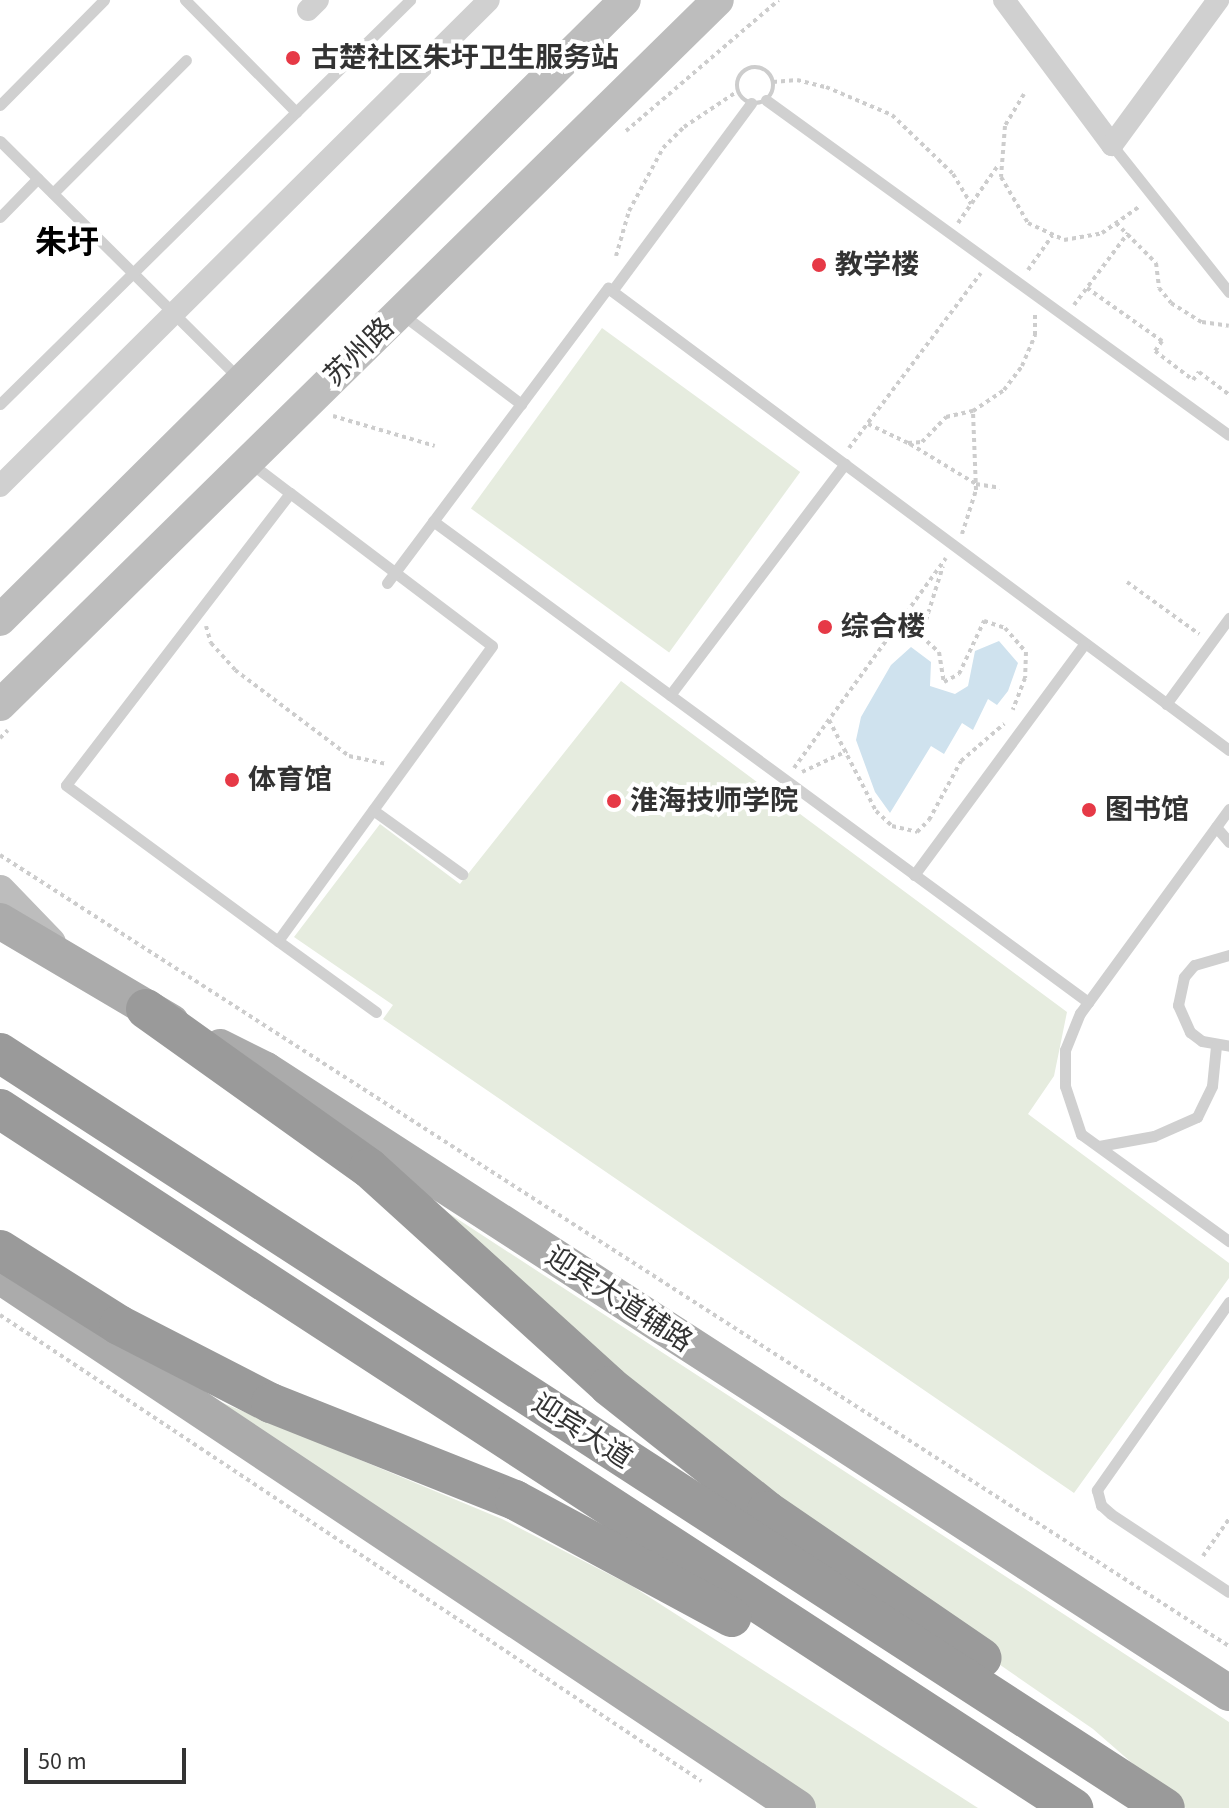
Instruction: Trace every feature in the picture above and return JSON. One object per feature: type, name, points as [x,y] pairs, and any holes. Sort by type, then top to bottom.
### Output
[{"type":"highway","points":[[146,1009],[369,1168],[609,1386],[767,1511],[1079,1724],[1162,1807]]},
{"type":"highway","name":"迎宾大道","points":[[0,1053],[1162,1807]]},
{"type":"highway","name":"迎宾大道","points":[[0,1109],[1073,1808]]},
{"type":"highway","points":[[0,1250],[119,1325],[271,1403],[515,1500],[690,1592],[1029,1808]]},
{"type":"main road","points":[[0,620],[625,0]]},
{"type":"main road","name":"苏州路","points":[[0,705],[718,0]]},
{"type":"main road","points":[[610,106],[707,36],[744,0]]},
{"type":"main road","points":[[0,891],[69,963]]},
{"type":"main road","name":"迎宾大道辅路","points":[[0,921],[146,1009],[266,1070],[1229,1692]]},
{"type":"main road","points":[[0,1276],[798,1808]]},
{"type":"street","points":[[0,486],[489,0]]},
{"type":"street","points":[[1004,0],[1112,145],[1218,0]]},
{"type":"lane","points":[[0,105],[104,0]]},
{"type":"lane","points":[[185,0],[296,112]]},
{"type":"lane","points":[[196,11],[206,0]]},
{"type":"lane","points":[[0,404],[410,0]]},
{"type":"lane","points":[[53,193],[186,60]]},
{"type":"lane","points":[[766,100],[1229,435]]},
{"type":"lane","points":[[612,291],[751,103]]},
{"type":"lane","points":[[0,141],[241,380]]},
{"type":"lane","points":[[1112,145],[1229,292]]},
{"type":"lane","points":[[0,217],[38,178]]},
{"type":"lane","points":[[391,578],[608,288],[1229,750]]},
{"type":"lane","points":[[400,312],[521,404]]},
{"type":"lane","points":[[248,461],[391,578],[492,646],[278,941]]},
{"type":"lane","points":[[670,695],[842,462]]},
{"type":"lane","points":[[290,493],[66,785],[376,1012]]},
{"type":"lane","points":[[433,521],[1088,1002]]},
{"type":"lane","points":[[1166,704],[1229,618]]},
{"type":"lane","points":[[914,875],[1085,643]]},
{"type":"lane","points":[[1229,809],[1088,1002],[1065,1050],[1065,1086],[1081,1134],[1229,1241]]},
{"type":"lane","points":[[373,810],[462,874]]},
{"type":"lane","points":[[1216,827],[1229,842]]},
{"type":"lane","points":[[1229,955],[1206,957],[1194,965],[1179,991],[1182,1020],[1190,1032],[1216,1046],[1229,1046]]},
{"type":"lane","points":[[1099,1146],[1154,1136],[1197,1117],[1212,1086],[1216,1046]]},
{"type":"lane","points":[[1229,1302],[1097,1490],[1101,1505],[1111,1514],[1229,1592]]},
{"type":"path","points":[[751,67],[768,72],[773,82],[766,100],[751,103],[738,91],[738,79],[751,67]]},
{"type":"path","points":[[773,82],[797,80],[826,87],[892,115],[953,174],[971,204]]},
{"type":"path","points":[[612,291],[617,246],[648,172],[684,127],[738,91]]},
{"type":"path","points":[[1024,94],[1005,126],[1001,177],[1028,223],[1064,240],[1102,233],[1152,198]]},
{"type":"path","points":[[951,233],[1001,162]]},
{"type":"path","points":[[1116,223],[1156,263],[1159,288],[1171,303],[1187,316],[1228,328]]},
{"type":"path","points":[[1066,317],[1128,233]]},
{"type":"path","points":[[1019,283],[1052,236]]},
{"type":"path","points":[[842,462],[990,262]]},
{"type":"path","points":[[1087,288],[1162,341],[1155,351],[1193,380],[1199,372],[1229,395]]},
{"type":"path","points":[[908,443],[922,442],[946,417],[973,411],[1004,390],[1022,366],[1035,335],[1035,295]]},
{"type":"path","points":[[785,780],[970,521],[976,484],[973,411]]},
{"type":"path","points":[[329,415],[435,446]]},
{"type":"path","points":[[868,424],[908,443],[976,484],[1000,488]]},
{"type":"path","points":[[921,636],[944,561]]},
{"type":"path","points":[[1127,582],[1211,643]]},
{"type":"path","points":[[201,609],[211,643],[248,680],[349,756],[405,765]]},
{"type":"path","points":[[829,720],[876,811],[892,826],[917,832],[929,820],[961,761],[1009,718],[1023,687],[1026,652],[1005,628],[984,621],[959,674],[944,682],[939,652],[921,636],[893,631]]},
{"type":"path","points":[[785,780],[847,751]]},
{"type":"path","points":[[0,855],[1229,1646]]},
{"type":"path","points":[[0,1315],[703,1782]]},
{"type":"path","points":[[1194,1569],[1229,1519]]},
{"type":"shaded area","points":[[602,328],[800,472],[669,652],[471,508]]},
{"type":"shaded area","points":[[621,681],[1067,1012],[1054,1076],[1028,1114],[1229,1263],[1229,1278],[1074,1493],[383,1019],[393,1005],[294,937],[380,824],[460,884]]},
{"type":"shaded area","points":[[407,1186],[1229,1722],[1229,1808],[1186,1808],[1178,1803],[1093,1729],[794,1523]]},
{"type":"shaded area","points":[[199,1393],[502,1519],[632,1586],[978,1808],[817,1808]]},
{"type":"water","points":[[999,641],[1018,663],[1008,691],[997,705],[988,699],[973,730],[962,723],[944,754],[931,746],[890,813],[875,792],[856,740],[861,717],[891,665],[911,647],[931,662],[930,686],[955,694],[968,686],[975,651]]},
{"type":"place","name":"古楚社区朱圩卫生服务站","points":[[293,58]]},
{"type":"place","name":"教学楼","points":[[819,265]]},
{"type":"place","name":"综合楼","points":[[825,627]]},
{"type":"place","name":"体育馆","points":[[232,780]]},
{"type":"place","name":"淮海技师学院","points":[[614,801]]},
{"type":"place","name":"图书馆","points":[[1089,810]]},
{"type":"district","name":"朱圩","points":[[67,243]]}]
